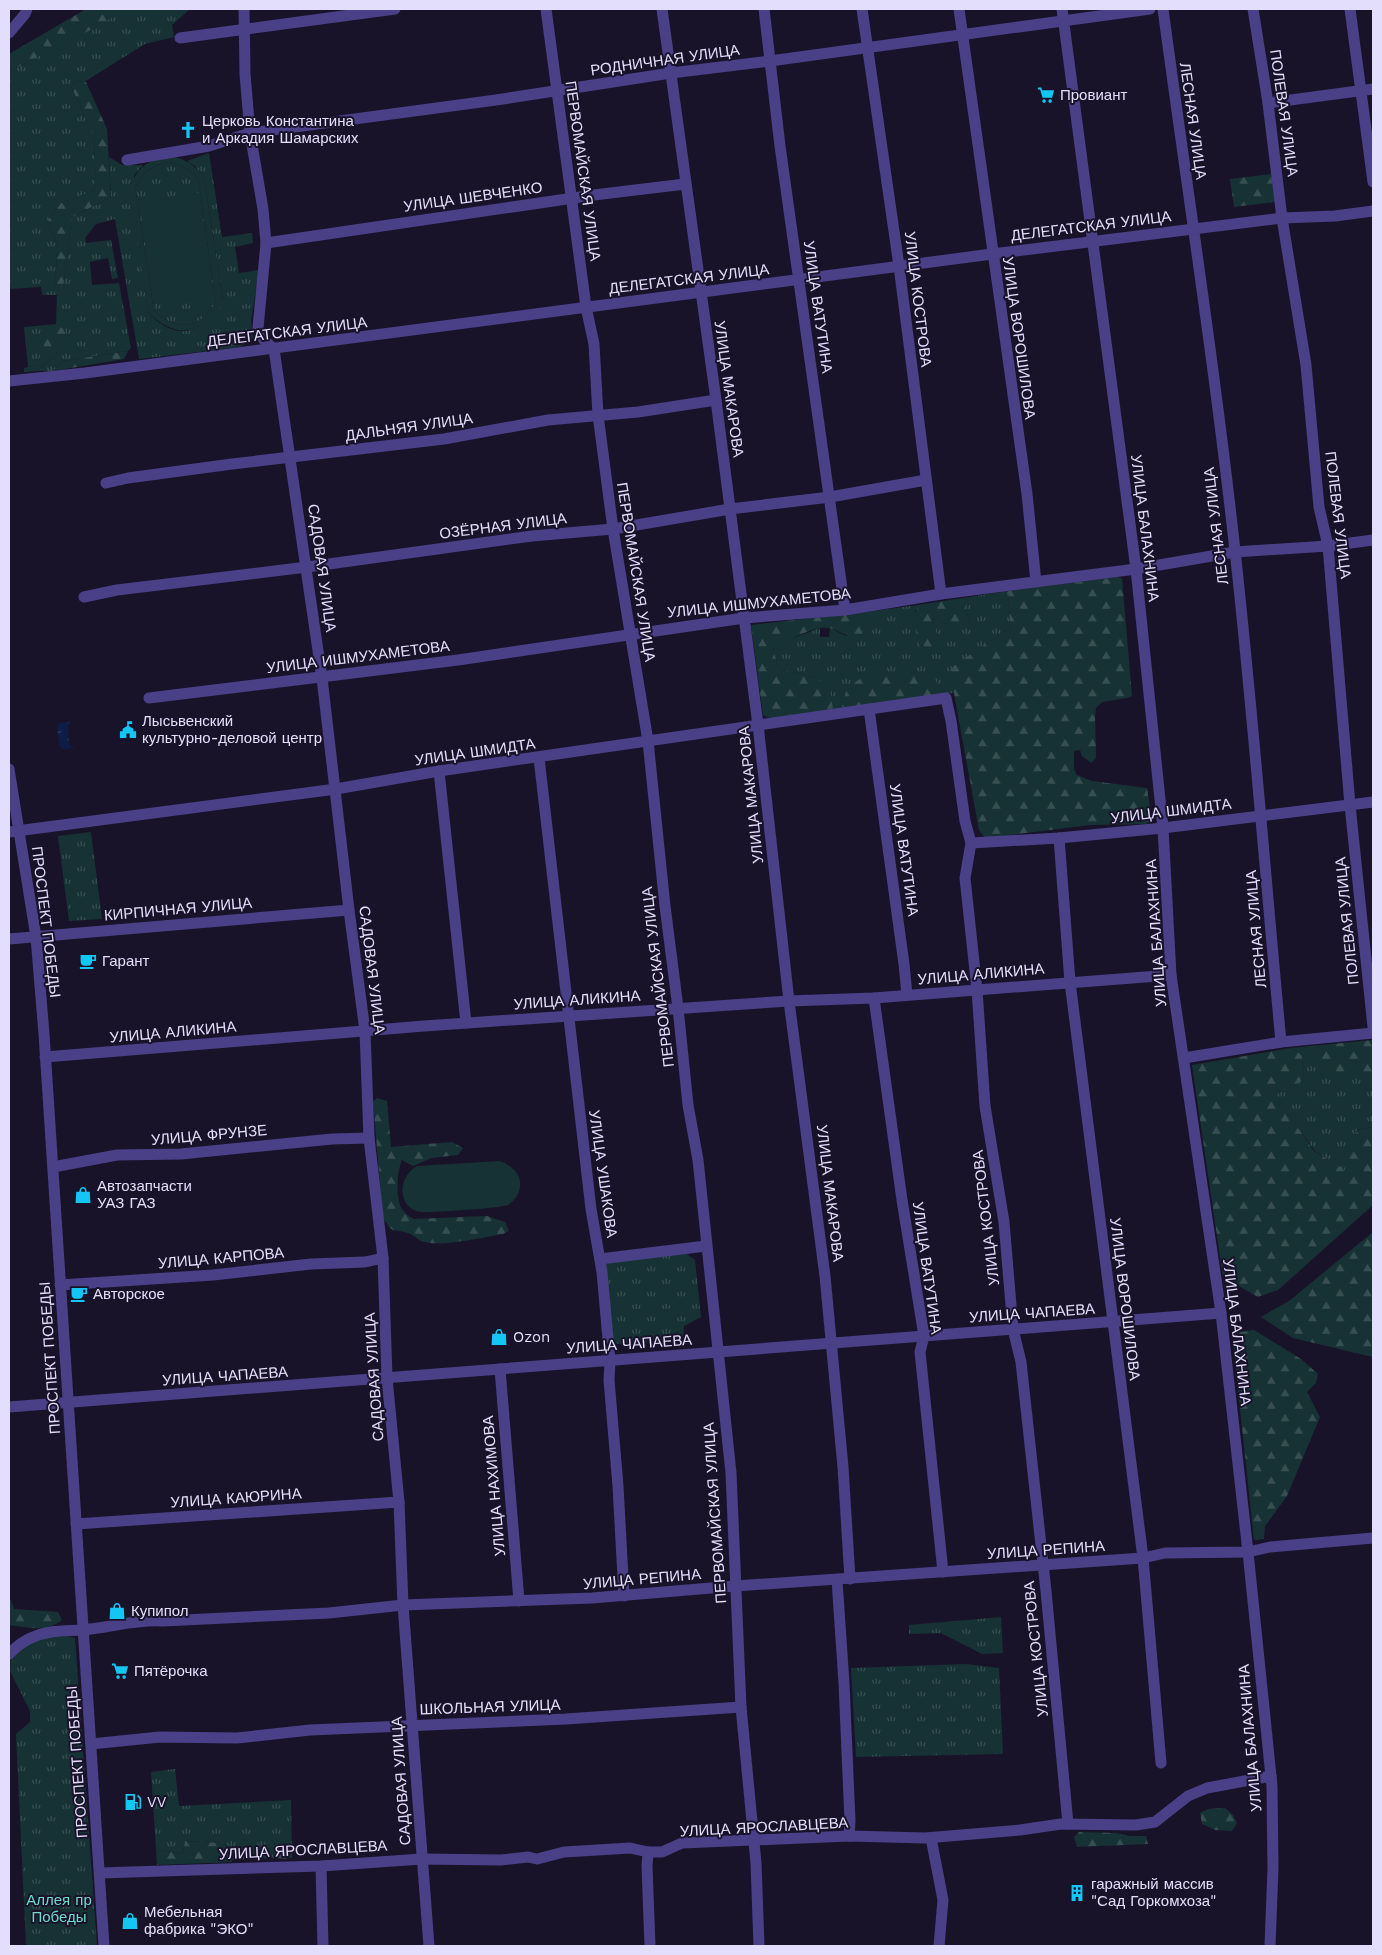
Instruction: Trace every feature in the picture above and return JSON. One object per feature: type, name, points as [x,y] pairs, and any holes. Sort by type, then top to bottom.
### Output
[{"type":"street","points":[[9,33],[25,14],[26,9]]},
{"type":"street","name":"САДОВАЯ УЛИЦА","points":[[244,9],[243,28],[250,133],[266,243],[258,328],[264,340],[274,349],[322,678],[365,1031],[369,1138],[384,1258],[387,1378],[399,1502],[403,1605],[429,1946]]},
{"type":"street","points":[[180,38],[395,9]]},
{"type":"street","name":"ПЕРВОМАЙСКАЯ УЛИЦА","points":[[546,9],[586,307],[594,344],[598,415],[613,529],[648,741],[688,1105],[698,1160],[730,1473],[742,1707],[756,1863],[758,1946]]},
{"type":"street","name":"УЛИЦА МАКАРОВА","points":[[662,9],[716,400],[758,725],[789,1001],[804,1106],[832,1344],[850,1579]]},
{"type":"street","name":"УЛИЦА ВАТУТИНА","points":[[764,9],[799,280],[845,610]]},
{"type":"street","name":"УЛИЦА КОСТРОВА","points":[[862,9],[899,266],[941,594]]},
{"type":"street","name":"УЛИЦА ВОРОШИЛОВА","points":[[959,9],[1027,494],[1036,582]]},
{"type":"street","name":"УЛИЦА БАЛАХНИНА","points":[[1062,9],[1136,569],[1164,828],[1171,975],[1221,1313],[1248,1552],[1271,1776],[1273,1868],[1270,1946]]},
{"type":"street","name":"РОДНИЧНАЯ УЛИЦА","points":[[127,160],[209,146],[250,133],[557,91],[671,73],[1150,9]]},
{"type":"street","name":"ЛЕСНАЯ УЛИЦА","points":[[1163,9],[1235,552],[1262,815],[1265,875],[1281,1042]]},
{"type":"street","name":"ПОЛЕВАЯ УЛИЦА","points":[[1253,9],[1268,103],[1282,218],[1306,365],[1319,507],[1328,546],[1350,805],[1373,1027]]},
{"type":"street","points":[[1350,9],[1373,182]]},
{"type":"street","points":[[1268,103],[1373,89]]},
{"type":"street","name":"УЛИЦА ШЕВЧЕНКО","points":[[266,243],[686,184]]},
{"type":"street","name":"ДЕЛЕГАТСКАЯ УЛИЦА","points":[[9,381],[274,349],[1092,241],[1282,218],[1335,216],[1373,211]]},
{"type":"street","name":"ДАЛЬНЯЯ УЛИЦА","points":[[106,483],[128,478],[444,439],[548,420],[638,412],[716,400]]},
{"type":"street","name":"ОЗЁРНАЯ УЛИЦА","points":[[84,597],[117,590],[307,567],[532,536],[613,529],[730,509],[830,496],[926,480]]},
{"type":"street","name":"УЛИЦА ИШМУХАМЕТОВА","points":[[149,698],[467,659],[744,618],[845,610],[941,594],[1136,569],[1235,552],[1328,546],[1373,540]]},
{"type":"street","name":"УЛИЦА КОСТРОВА","points":[[946,698],[965,821],[971,844],[966,878],[977,990],[985,1106],[1004,1222],[1013,1329],[1021,1362],[1046,1591],[1068,1824]]},
{"type":"street","name":"УЛИЦА ШМИДТА","points":[[14,832],[336,789],[439,771],[946,698]]},
{"type":"street","name":"УЛИЦА ВАТУТИНА","points":[[869,710],[902,945],[907,995]]},
{"type":"street","name":"УЛИЦА УШАКОВА","points":[[539,758],[591,1209],[600,1259],[610,1361],[609,1380],[618,1486],[624,1596]]},
{"type":"street","name":"ПРОСПЕКТ ПОБЕДЫ","points":[[9,770],[14,832],[36,937],[104,1946]]},
{"type":"street","points":[[439,771],[466,1023]]},
{"type":"street","name":"УЛИЦА ШМИДТА","points":[[971,844],[1164,828],[1373,802]]},
{"type":"street","name":"УЛИЦА ВОРОШИЛОВА","points":[[1059,838],[1070,982],[1143,1558],[1161,1763]]},
{"type":"street","name":"КИРПИЧНАЯ УЛИЦА","points":[[9,939],[349,910]]},
{"type":"street","name":"УЛИЦА АЛИКИНА","points":[[45,1057],[466,1023],[789,1001],[874,998],[1171,975]]},
{"type":"street","name":"УЛИЦА ВАТУТИНА","points":[[874,998],[902,1200],[924,1336],[920,1352],[943,1572]]},
{"type":"street","points":[[1184,1058],[1281,1042],[1373,1034]]},
{"type":"street","name":"УЛИЦА ФРУНЗЕ","points":[[53,1167],[117,1155],[181,1154],[332,1139],[369,1138]]},
{"type":"street","points":[[600,1259],[706,1246]]},
{"type":"street","name":"УЛИЦА КАРПОВА","points":[[60,1285],[213,1275],[311,1264],[365,1262],[384,1258]]},
{"type":"street","name":"УЛИЦА ЧАПАЕВА","points":[[9,1407],[1221,1313]]},
{"type":"street","name":"УЛИЦА НАХИМОВА","points":[[500,1369],[519,1601]]},
{"type":"street","name":"УЛИЦА КАЮРИНА","points":[[76,1524],[399,1502]]},
{"type":"street","name":"УЛИЦА РЕПИНА","points":[[9,1654],[31,1638],[44,1633],[82,1630],[146,1620],[163,1621],[329,1613],[403,1605],[624,1596],[735,1586],[1143,1558],[1165,1553],[1248,1552],[1270,1547],[1373,1538]]},
{"type":"street","points":[[837,1580],[844,1683],[850,1820],[849,1836]]},
{"type":"street","name":"ШКОЛЬНАЯ УЛИЦА","points":[[91,1744],[160,1737],[237,1738],[310,1730],[566,1719],[742,1707]]},
{"type":"street","name":"УЛИЦА ЯРОСЛАВЦЕВА","points":[[100,1872],[321,1866],[422,1859],[501,1860],[528,1857],[536,1859],[564,1852],[630,1848],[648,1852],[662,1852],[682,1843],[849,1836],[931,1838],[1068,1824],[1136,1825],[1155,1822],[1188,1796],[1207,1788],[1271,1776]]},
{"type":"street","points":[[931,1838],[943,1900],[939,1946]]},
{"type":"street","points":[[648,1852],[650,1946]]},
{"type":"street","points":[[321,1866],[323,1946]]},
{"type":"green space","points":[[86,9],[128,9],[54,50],[9,72],[9,54]]},
{"type":"green space","points":[[126,9],[190,9],[172,25],[174,37],[145,44],[84,82],[76,80],[71,86],[94,137],[96,190],[61,203],[48,220],[58,249],[54,289],[63,289],[72,217],[111,197],[109,157],[122,165],[143,165],[134,175],[148,312],[157,321],[174,330],[187,331],[201,324],[223,301],[204,177],[195,166],[187,161],[209,153],[222,237],[252,233],[253,243],[235,247],[239,273],[259,270],[251,321],[253,338],[240,347],[139,359],[115,219],[96,224],[85,238],[86,243],[111,240],[118,278],[112,279],[108,258],[90,262],[92,285],[119,283],[131,348],[128,351],[63,361],[53,371],[37,371],[58,354],[42,354],[37,365],[28,367],[24,327],[56,324],[57,295],[42,295],[41,287],[9,289],[9,72]]},
{"type":"green space","points":[[76,80],[86,82],[107,129],[111,197],[72,217],[63,289],[57,294],[54,289],[58,249],[48,220],[61,203],[96,190],[94,137],[71,86]]},
{"type":"green space","points":[[170,156],[193,165],[204,177],[223,301],[216,313],[208,321],[199,327],[189,330],[168,327],[148,312],[129,188],[136,175],[149,162]],"holes":[[[169,162],[192,172],[198,178],[216,302],[204,318],[188,324],[171,322],[154,311],[135,187],[141,177],[153,167]]]},
{"type":"green space","points":[[169,162],[185,168],[198,178],[216,302],[204,318],[188,324],[171,322],[154,311],[135,187],[141,177],[149,170]]},
{"type":"green space","points":[[1271,174],[1275,202],[1234,207],[1230,179]]},
{"type":"green space","points":[[199,193],[214,295],[155,304],[139,202]]},
{"type":"green space","points":[[59,326],[66,331],[58,354],[37,371],[24,372],[24,368],[37,365],[50,327]]},
{"type":"green space","points":[[128,351],[124,359],[53,371],[63,361]]},
{"type":"green space","points":[[1117,577],[1122,578],[1132,696],[1102,702],[1096,708],[1096,758],[1091,763],[1082,756],[1080,750],[1074,751],[1074,769],[1077,775],[1092,781],[1147,788],[1152,821],[1145,824],[1090,825],[985,838],[979,830],[953,688],[952,667],[1010,628],[1008,591]]},
{"type":"green space","points":[[1008,591],[1010,628],[953,667],[954,693],[937,695],[928,673],[910,674],[844,709],[833,710],[816,678],[779,669],[773,649],[785,641],[820,628],[820,637],[829,637],[830,628],[846,636],[866,621],[866,612],[918,605],[915,612],[938,638],[932,620],[937,617],[945,624],[969,620],[966,609],[969,597]]},
{"type":"green space","points":[[969,597],[966,609],[969,620],[960,626],[945,624],[937,617],[932,620],[938,638],[931,655],[922,652],[915,623],[918,605]]},
{"type":"green space","points":[[866,612],[866,621],[870,629],[862,634],[855,636],[844,634],[834,629],[821,628],[803,633],[773,649],[779,669],[816,678],[830,687],[833,710],[772,719],[763,715],[751,625]]},
{"type":"green space","points":[[896,673],[928,673],[936,681],[940,689],[937,695],[844,709],[847,690],[862,678]]},
{"type":"green space","points":[[91,832],[102,919],[69,921],[58,836]]},
{"type":"green space","points":[[1373,1040],[1373,1077],[1344,1077],[1335,1081],[1316,1051],[1321,1045]]},
{"type":"green space","points":[[1321,1045],[1316,1051],[1343,1077],[1373,1077],[1373,1127],[1357,1130],[1345,1171],[1315,1151],[1274,1095],[1302,1081],[1304,1073],[1302,1055],[1291,1048]]},
{"type":"green space","points":[[1291,1048],[1302,1055],[1304,1073],[1302,1081],[1275,1095],[1314,1151],[1345,1170],[1346,1151],[1358,1130],[1373,1127],[1373,1205],[1278,1290],[1258,1297],[1223,1277],[1192,1065]]},
{"type":"green space","points":[[377,1098],[387,1101],[391,1147],[452,1142],[463,1148],[458,1155],[431,1158],[413,1166],[402,1160],[398,1176],[398,1194],[402,1209],[414,1219],[487,1216],[505,1222],[509,1231],[503,1234],[450,1243],[429,1243],[389,1227],[383,1218],[373,1102]]},
{"type":"green space","points":[[500,1161],[513,1169],[518,1175],[520,1182],[520,1189],[517,1195],[508,1205],[493,1208],[421,1212],[413,1210],[404,1199],[402,1192],[406,1177],[417,1166]]},
{"type":"green space","points":[[1373,1232],[1373,1357],[1293,1338],[1261,1317],[1289,1301]]},
{"type":"green space","points":[[684,1252],[695,1260],[701,1317],[684,1326],[683,1340],[613,1344],[606,1262]]},
{"type":"green space","points":[[1254,1330],[1301,1359],[1318,1374],[1316,1383],[1307,1392],[1320,1417],[1287,1496],[1265,1526],[1264,1539],[1254,1540],[1232,1333]]},
{"type":"green space","points":[[9,1599],[14,1609],[58,1612],[62,1620],[43,1628],[9,1625]]},
{"type":"green space","points":[[1001,1617],[1003,1653],[982,1654],[941,1633],[909,1634],[909,1625]]},
{"type":"green space","name":"Аллея пр Победы","points":[[59,1634],[75,1638],[97,1946],[26,1946],[16,1734],[30,1722],[30,1711],[10,1671],[11,1657],[30,1643]]},
{"type":"green space","points":[[966,1664],[999,1668],[1003,1754],[856,1757],[851,1668]]},
{"type":"green space","points":[[175,1769],[179,1806],[291,1800],[292,1858],[287,1858],[290,1849],[277,1840],[273,1851],[275,1858],[232,1860],[230,1847],[223,1843],[185,1841],[183,1854],[156,1849],[151,1772]]},
{"type":"green space","points":[[1225,1808],[1233,1815],[1237,1823],[1232,1831],[1215,1830],[1202,1824],[1200,1813],[1208,1809]]},
{"type":"green space","points":[[1079,1832],[1146,1836],[1148,1844],[1077,1847],[1074,1837]]},
{"type":"green space","points":[[276,1840],[289,1843],[290,1849],[287,1859],[275,1858],[273,1851]]},
{"type":"green space","points":[[185,1841],[224,1843],[230,1847],[232,1862],[157,1865],[156,1849],[183,1854]]},
{"type":"water","points":[[70,722],[68,727],[69,744],[74,748],[63,749],[60,747],[57,728],[59,723]]},
{"type":"place","name":"Провиант","points":[[1046,95]]},
{"type":"place","name":"Церковь Константина и Аркадия Шамарских","points":[[188,130]]},
{"type":"place","name":"Лысьвенский культурно-деловой центр","points":[[128,730]]},
{"type":"place","name":"Гарант","points":[[88,961]]},
{"type":"place","name":"Автозапчасти УАЗ ГАЗ","points":[[83,1195]]},
{"type":"place","name":"Авторское","points":[[79,1294]]},
{"type":"place","name":"Ozon","points":[[499,1337]]},
{"type":"place","name":"Купипол","points":[[117,1611]]},
{"type":"place","name":"Пятёрочка","points":[[120,1671]]},
{"type":"place","name":"VV","points":[[133,1802]]},
{"type":"place","name":"гаражный массив \"Сад Горкомхоза\"","points":[[1077,1893]]},
{"type":"place","name":"Мебельная фабрика \"ЭКО\"","points":[[130,1921]]}]
